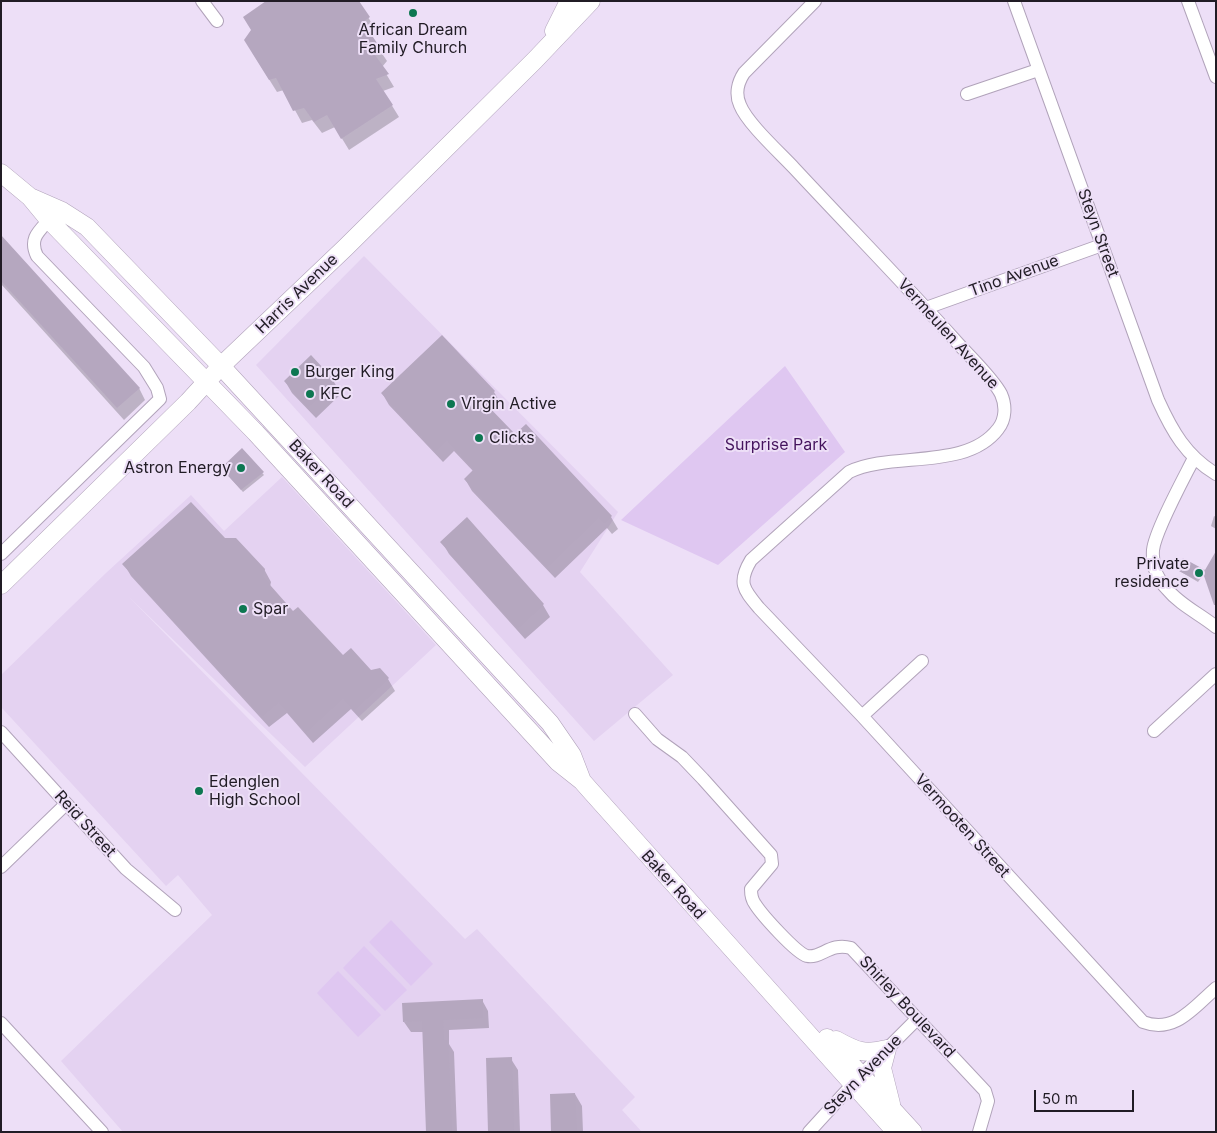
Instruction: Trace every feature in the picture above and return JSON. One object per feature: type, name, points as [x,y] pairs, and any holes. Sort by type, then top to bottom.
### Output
[{"type":"main road","points":[[549,46],[569,1]]},
{"type":"main road","name":"Harris Avenue","points":[[1,585],[221,366],[345,248],[549,46],[591,1]]},
{"type":"main road","name":"Baker Road","points":[[1,173],[30,197],[49,220],[207,381],[558,762],[582,781],[662,874],[766,987],[857,1081],[893,1110],[912,1132]]},
{"type":"main road","name":"Baker Road","points":[[30,197],[62,212],[87,227],[221,366],[550,723],[572,755],[582,781]]},
{"type":"main road","name":"Baker Road","points":[[766,987],[792,1000],[820,1031],[896,1132]]},
{"type":"main road","points":[[820,1031],[854,1050],[873,1053],[887,1049]]},
{"type":"main road","points":[[887,1049],[882,1068],[893,1110]]},
{"type":"street","points":[[202,1],[217,21]]},
{"type":"street","name":"Vermeulen Avenue","points":[[751,560],[848,472],[878,462],[958,453],[979,444],[998,429],[1005,411],[1000,393],[926,308],[744,113],[738,96],[738,82],[744,73],[815,1]]},
{"type":"street","name":"Steyn Street","points":[[1014,1],[1162,408],[1176,437],[1194,458],[1216,474]]},
{"type":"street","points":[[1188,1],[1216,77]]},
{"type":"street","points":[[967,94],[1038,70]]},
{"type":"street","points":[[1,554],[160,399],[152,379],[144,367],[38,256],[33,241],[36,234],[49,220]]},
{"type":"street","name":"Tino Avenue","points":[[926,308],[1102,245]]},
{"type":"street","points":[[1194,458],[1153,549],[1154,566],[1158,577],[1167,590],[1216,627]]},
{"type":"street","name":"Vermooten Street","points":[[751,560],[743,577],[748,594],[1143,1022],[1155,1026],[1179,1020],[1216,988]]},
{"type":"street","points":[[862,716],[922,661]]},
{"type":"street","points":[[1154,731],[1216,674]]},
{"type":"street","name":"Shirley Boulevard","points":[[635,714],[657,739],[686,762],[771,855],[772,864],[751,890],[751,896],[755,904],[779,931],[800,952],[807,956],[814,956],[831,947],[842,945],[851,948],[985,1091],[988,1101],[980,1132]]},
{"type":"street","name":"Reid Street","points":[[1,732],[126,869],[174,910]]},
{"type":"street","points":[[1,867],[66,804]]},
{"type":"street","name":"Steyn Avenue","points":[[809,1132],[918,1019]]},
{"type":"street","points":[[1,1023],[102,1132]]},
{"type":"shaded area","points":[[364,256],[618,512],[580,572],[673,675],[594,741],[256,365]]},
{"type":"shaded area","name":"Edenglen High School","points":[[282,477],[436,645],[305,767],[129,597],[465,939],[477,929],[635,1097],[622,1110],[642,1132],[123,1132],[61,1061],[212,915],[178,875],[166,886],[1,707],[1,675],[106,573],[191,495],[224,531]]},
{"type":"green space","name":"Surprise Park","points":[[785,366],[845,452],[718,565],[621,520]]},
{"type":"green space","points":[[391,920],[433,964],[411,986],[369,942]]},
{"type":"green space","points":[[364,946],[407,990],[385,1011],[343,968]]},
{"type":"green space","points":[[338,971],[381,1015],[358,1037],[317,993]]},
{"type":"building","points":[[266,1],[359,1],[370,17],[363,22],[381,49],[375,55],[389,74],[376,79],[393,105],[341,139],[327,115],[314,122],[304,108],[293,111],[276,78],[269,80],[244,40],[251,30],[243,17]]},
{"type":"building","points":[[1,235],[140,388],[117,408],[1,281]]},
{"type":"building","points":[[442,335],[495,391],[484,402],[515,434],[526,424],[612,516],[604,523],[599,517],[547,567],[464,479],[474,469],[447,440],[435,451],[381,393]]},
{"type":"building","points":[[311,355],[335,381],[308,407],[284,381]]},
{"type":"building","points":[[242,448],[264,472],[241,490],[221,468]]},
{"type":"building","points":[[191,502],[225,538],[236,538],[265,569],[263,577],[293,611],[298,607],[343,655],[351,648],[371,670],[380,668],[389,678],[354,710],[343,698],[306,732],[279,702],[262,716],[122,564]]},
{"type":"building","points":[[467,517],[544,604],[518,628],[440,542]]},
{"type":"building","name":"Private residence","points":[[1216,551],[1216,605],[1214,605],[1203,573],[1196,580],[1177,570],[1183,558],[1205,570]]},
{"type":"building","points":[[483,999],[483,1018],[443,1020],[444,1040],[448,1040],[452,1132],[426,1132],[422,1021],[403,1022],[402,1003]]},
{"type":"building","points":[[512,1057],[514,1132],[488,1132],[486,1058]]},
{"type":"building","points":[[575,1093],[577,1132],[551,1132],[550,1094]]},
{"type":"place","name":"African Dream Family Church","points":[[413,13]]},
{"type":"place","name":"Burger King","points":[[295,372]]},
{"type":"place","name":"KFC","points":[[310,394]]},
{"type":"place","name":"Virgin Active","points":[[451,404]]},
{"type":"place","name":"Clicks","points":[[479,438]]},
{"type":"place","name":"Astron Energy","points":[[241,468]]},
{"type":"place","name":"Private residence","points":[[1199,573]]},
{"type":"place","name":"Spar","points":[[243,609]]},
{"type":"place","name":"Edenglen High School","points":[[199,791]]}]
